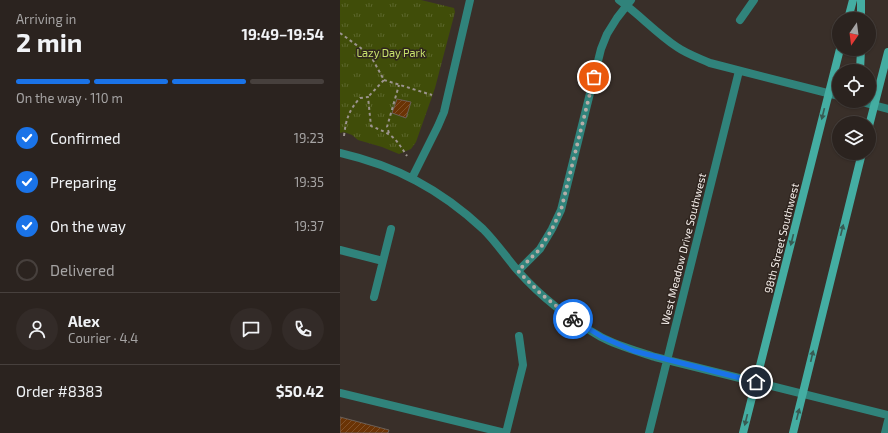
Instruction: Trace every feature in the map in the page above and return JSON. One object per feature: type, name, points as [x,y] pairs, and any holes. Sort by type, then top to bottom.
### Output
[{"type":"main road","points":[[850,12],[853,0]]},
{"type":"main road","points":[[861,0],[861,12]]},
{"type":"main road","points":[[876,90],[888,52]]},
{"type":"main road","name":"98th Street Southwest","points":[[743,433],[838,56]]},
{"type":"main road","points":[[793,433],[860,160]]},
{"type":"street","points":[[412,178],[444,112],[470,0]]},
{"type":"street","points":[[619,0],[629,3],[664,37],[678,48],[710,63],[832,95]]},
{"type":"street","points":[[740,20],[754,0]]},
{"type":"street","points":[[518,271],[540,249],[561,210],[601,49],[614,23],[629,3]]},
{"type":"street","name":"West Meadow Drive Southwest","points":[[649,433],[740,71]]},
{"type":"street","points":[[876,104],[888,109]]},
{"type":"street","points":[[340,153],[386,166],[412,178],[435,192],[478,225],[502,249],[518,271],[541,294],[571,318],[602,337],[634,351],[888,415]]},
{"type":"street","points":[[374,297],[391,229]]},
{"type":"street","points":[[340,250],[383,261]]},
{"type":"street","points":[[340,392],[506,433],[523,365],[519,336]]},
{"type":"street","points":[[885,433],[888,421]]},
{"type":"path","points":[[340,33],[366,52],[373,60],[384,80],[432,95]]},
{"type":"path","points":[[344,136],[346,120],[352,106],[360,98],[368,97],[384,80]]},
{"type":"path","points":[[389,133],[387,127],[399,85]]},
{"type":"path","points":[[368,97],[371,126],[389,133],[397,140],[408,156]]},
{"type":"green space","name":"Lazy Day Park","points":[[340,0],[421,0],[454,8],[455,12],[435,88],[416,142],[411,149],[399,154],[358,140],[352,135],[344,132],[340,133]]},
{"type":"building","points":[[397,99],[411,102],[406,118],[392,113]]},
{"type":"building","points":[[340,417],[389,430],[388,433],[340,433]]},
{"type":"way so far","points":[[573,319],[541,294],[518,271],[540,249],[561,210],[594,77]]},
{"type":"route","points":[[573,319],[602,337],[634,351],[756,382]]}]
